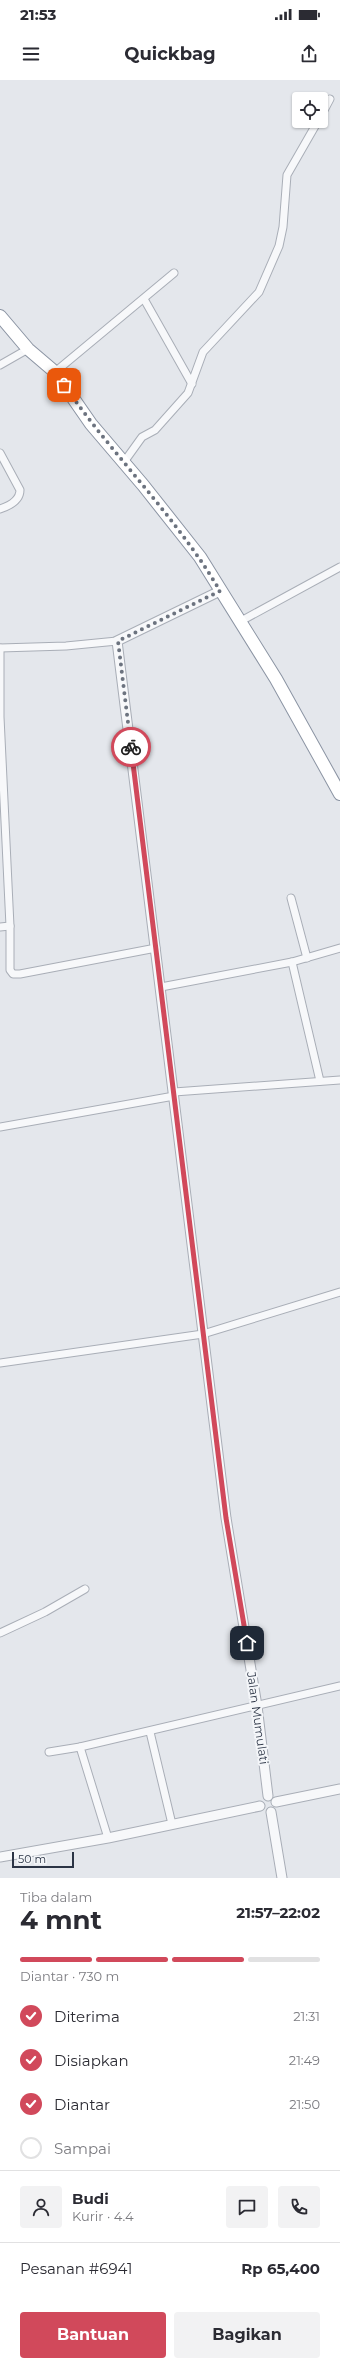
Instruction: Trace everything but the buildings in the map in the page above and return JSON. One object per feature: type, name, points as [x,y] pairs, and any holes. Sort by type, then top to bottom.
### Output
[{"type":"highway","points":[[0,316],[28,349],[55,372],[91,424],[124,462],[200,557],[220,591],[241,621],[340,794]]},
{"type":"street","points":[[328,103],[330,99]]},
{"type":"street","points":[[124,462],[142,437],[155,430],[183,398],[192,384],[203,352],[256,298],[267,279],[281,237],[287,175],[314,128]]},
{"type":"street","points":[[55,372],[174,273]]},
{"type":"street","points":[[144,299],[192,384]]},
{"type":"street","points":[[0,365],[28,349]]},
{"type":"street","points":[[0,453],[19,485],[20,494],[15,502],[0,509]]},
{"type":"street","points":[[241,621],[340,567]]},
{"type":"street","points":[[156,948],[13,974],[10,968],[10,926],[0,717],[0,648],[66,646],[118,641],[220,591]]},
{"type":"street","name":"Jalan Mumulati","points":[[118,641],[226,1518],[257,1706],[268,1796]]},
{"type":"street","points":[[291,898],[307,958]]},
{"type":"street","points":[[0,926],[10,926]]},
{"type":"street","points":[[161,987],[292,962],[340,948]]},
{"type":"street","points":[[292,962],[320,1081]]},
{"type":"street","points":[[0,1127],[174,1094],[340,1080]]},
{"type":"street","points":[[0,1362],[203,1334],[340,1292]]},
{"type":"street","points":[[0,1633],[45,1612],[85,1589]]},
{"type":"street","points":[[49,1752],[150,1732],[340,1686]]},
{"type":"street","points":[[150,1732],[172,1824]]},
{"type":"street","points":[[80,1747],[108,1838]]},
{"type":"street","points":[[260,1806],[263,1798],[268,1796],[276,1802],[340,1789]]},
{"type":"street","points":[[271,1812],[275,1808],[276,1802]]},
{"type":"street","points":[[0,1857],[108,1838],[260,1806]]},
{"type":"street","points":[[260,1806],[264,1811],[271,1812]]},
{"type":"street","points":[[271,1812],[282,1878]]},
{"type":"way so far","points":[[64,385],[91,424],[143,485],[200,557],[220,591],[118,641],[131,747]]},
{"type":"route","points":[[131,747],[143,834],[226,1518],[247,1643]]}]
